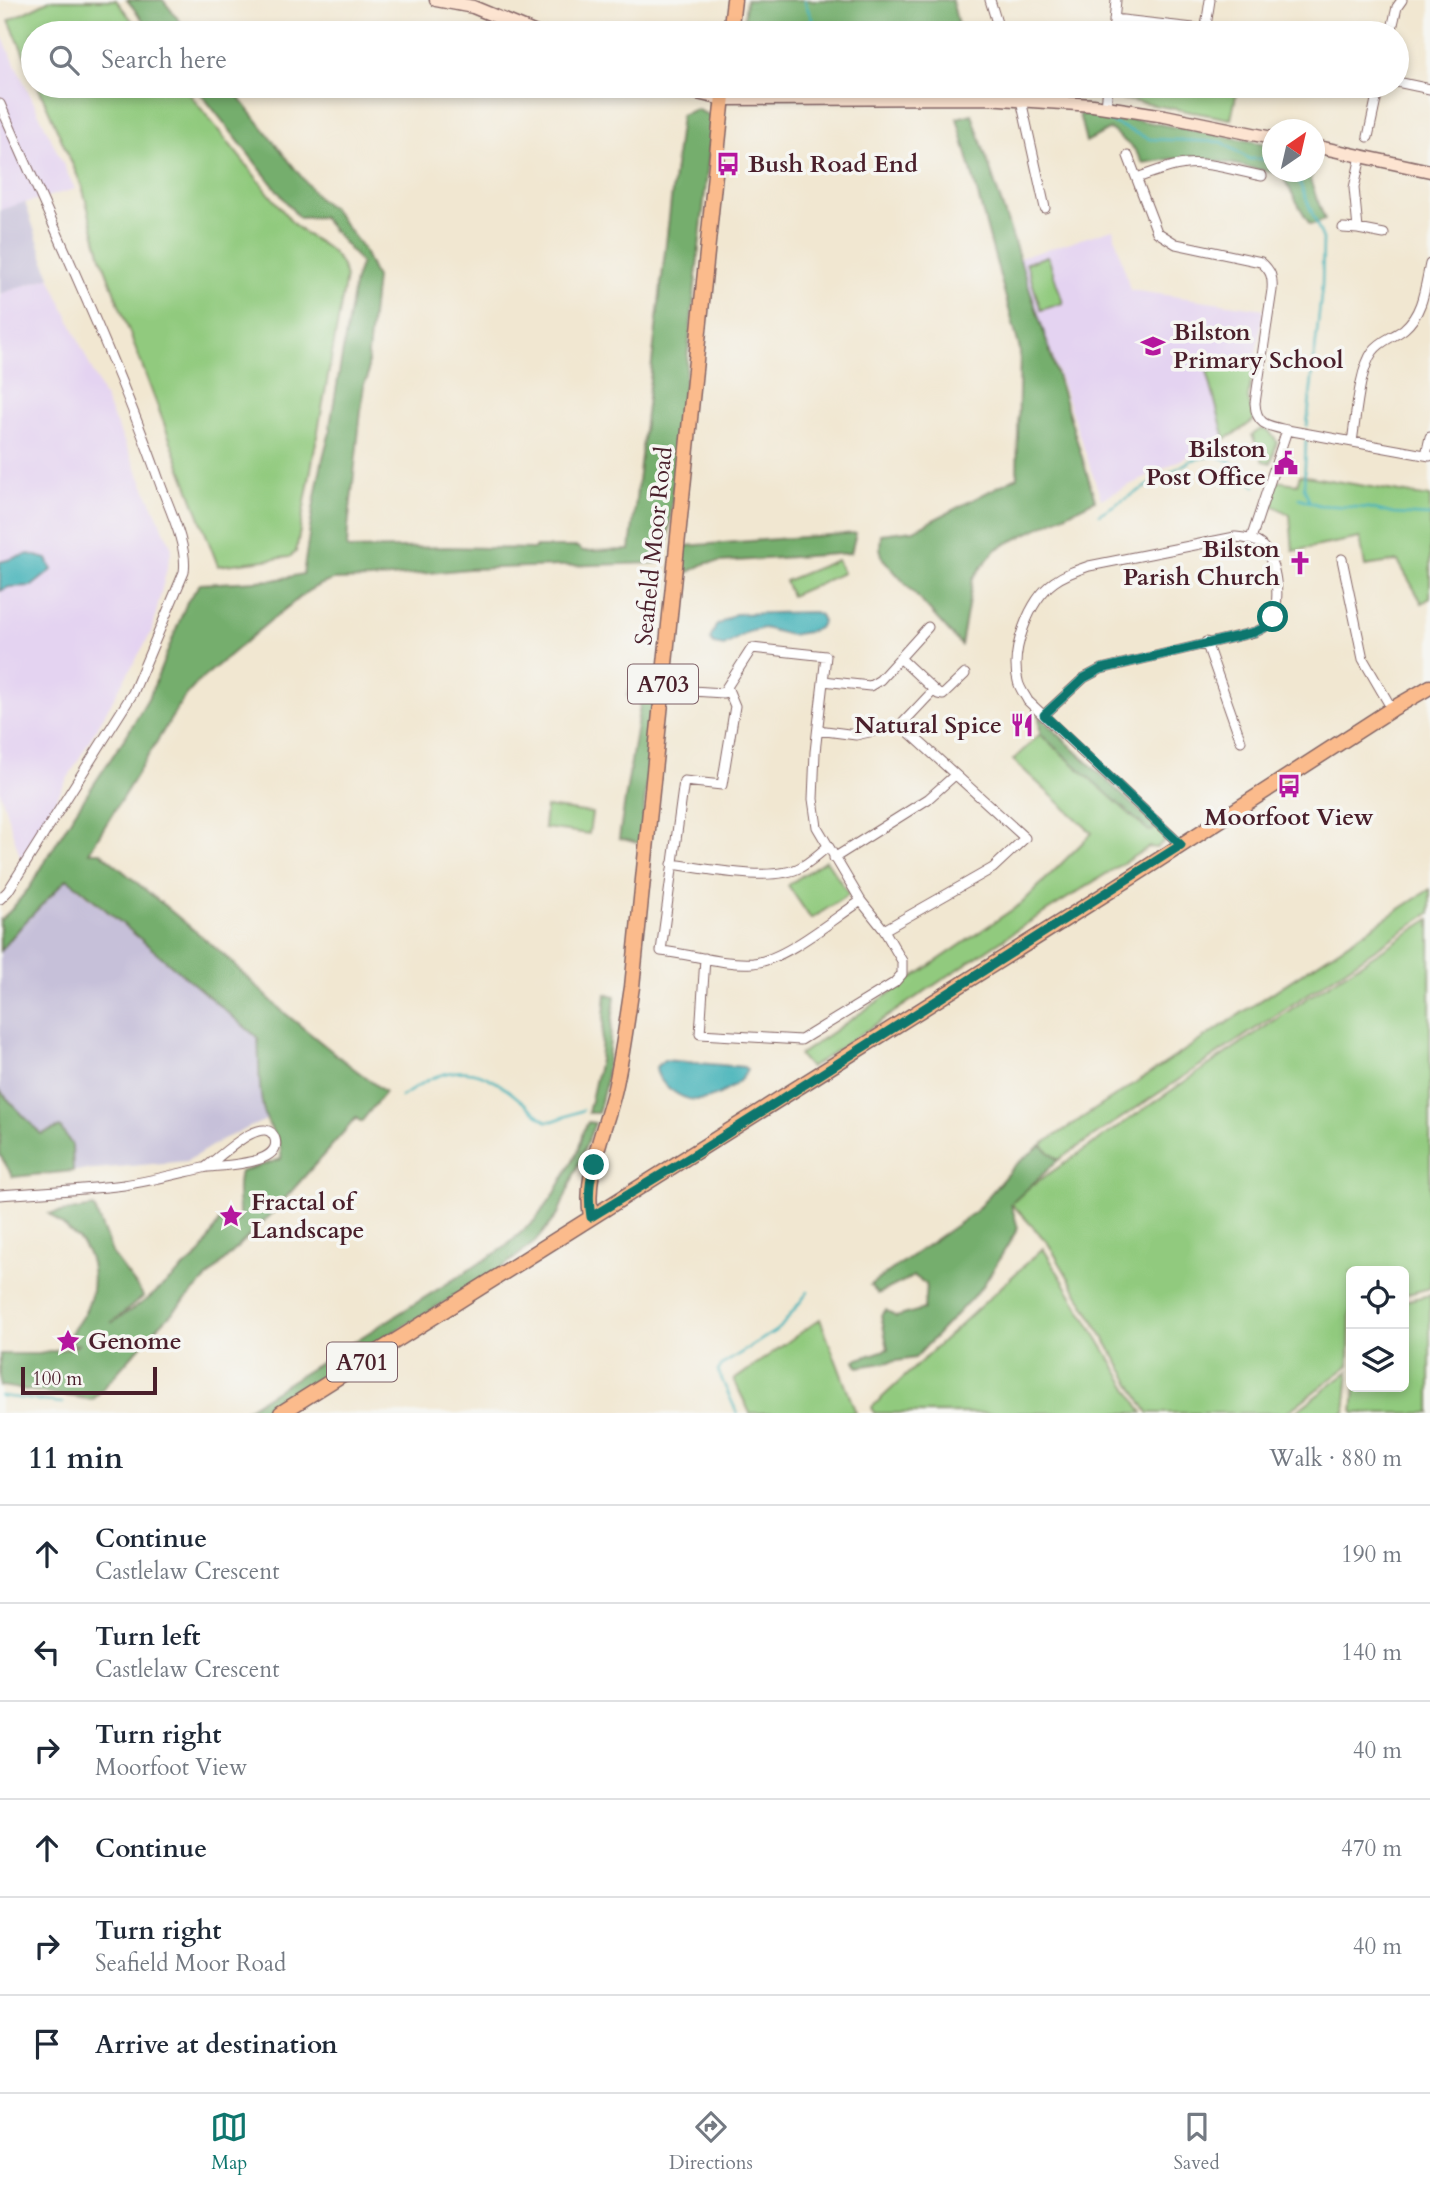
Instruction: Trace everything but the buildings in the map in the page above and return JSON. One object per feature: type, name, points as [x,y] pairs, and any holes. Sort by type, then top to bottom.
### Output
[{"type":"main road","points":[[731,21],[734,0]]},
{"type":"main road","name":"Seafield Moor Road","points":[[591,1217],[588,1203],[590,1180],[616,1086],[632,986],[723,98]]},
{"type":"main road","name":"A701","points":[[281,1413],[697,1153],[1430,687]]},
{"type":"street","points":[[436,0],[473,7],[507,21]]},
{"type":"street","points":[[990,0],[996,21]]},
{"type":"street","points":[[1116,0],[1114,19],[1132,21]]},
{"type":"street","points":[[1207,21],[1210,0]]},
{"type":"street","points":[[1394,21],[1397,7],[1402,0]]},
{"type":"street","points":[[1409,85],[1430,89]]},
{"type":"street","points":[[968,98],[1106,107],[1262,136]]},
{"type":"street","points":[[1106,107],[1107,98]]},
{"type":"street","points":[[1368,137],[1376,98]]},
{"type":"street","points":[[1021,100],[1045,208]]},
{"type":"street","points":[[0,104],[137,417],[186,563],[133,693],[8,891],[0,899]]},
{"type":"street","points":[[1325,148],[1430,171]]},
{"type":"street","points":[[1128,156],[1157,232],[1176,244],[1261,262],[1269,270],[1273,279],[1272,290],[1255,403],[1255,414],[1261,421],[1268,426],[1287,430],[1428,456],[1430,437]]},
{"type":"street","points":[[1358,229],[1354,188],[1361,156]]},
{"type":"street","points":[[1137,178],[1188,163],[1262,176]]},
{"type":"street","points":[[1343,228],[1384,234]]},
{"type":"street","points":[[1352,442],[1365,367],[1373,351],[1413,319],[1421,303],[1430,264]]},
{"type":"street","points":[[1251,539],[1287,430]]},
{"type":"street","points":[[1044,715],[1084,678],[1101,669],[1255,632],[1268,626],[1277,606],[1271,557],[1261,545],[1251,539],[1235,537],[1089,566],[1069,573],[1052,583],[1037,600],[1018,643],[1018,684],[1028,701],[1181,845]]},
{"type":"street","points":[[1342,559],[1363,659],[1392,709]]},
{"type":"street","points":[[824,681],[870,686],[880,680],[928,627]]},
{"type":"street","points":[[1206,642],[1241,741]]},
{"type":"street","points":[[662,689],[723,693],[752,648],[826,656],[813,799],[817,827],[860,901],[884,930],[902,961],[902,974],[894,983],[802,1040],[700,1034],[705,958]]},
{"type":"street","points":[[900,658],[938,694],[943,695],[965,674]]},
{"type":"street","points":[[727,687],[734,706],[722,785],[684,781],[661,951],[750,963],[766,961],[860,901]]},
{"type":"street","points":[[818,730],[856,735],[901,725],[934,690]]},
{"type":"street","points":[[884,930],[993,868],[1025,838],[901,725]]},
{"type":"street","points":[[834,858],[928,799],[956,775]]},
{"type":"street","points":[[672,864],[730,872],[778,874],[800,868],[827,847]]},
{"type":"street","points":[[0,1195],[125,1185],[205,1167],[225,1167],[258,1160],[274,1149],[275,1136],[261,1129],[248,1134],[205,1167]]},
{"type":"shaded area","points":[[0,32],[21,76],[21,98],[32,98],[75,189],[0,210]]},
{"type":"shaded area","points":[[25,202],[50,277],[0,294],[0,210]]},
{"type":"shaded area","name":"Bilston Primary School","points":[[1113,229],[1130,290],[1264,309],[1248,398],[1254,420],[1238,432],[1101,499],[1019,258]]},
{"type":"shaded area","points":[[50,277],[172,548],[151,633],[21,860],[0,791],[0,294]]},
{"type":"shaded area","points":[[67,879],[258,1038],[266,1120],[223,1139],[187,1161],[73,1171],[72,1145],[41,1134],[0,1091],[0,951]]},
{"type":"green space","points":[[50,0],[116,0],[133,21],[21,21],[21,48],[9,20]]},
{"type":"green space","points":[[127,0],[163,0],[180,21],[144,21]]},
{"type":"green space","points":[[746,0],[952,0],[957,21],[744,21]]},
{"type":"green space","points":[[43,98],[193,98],[291,221],[336,256],[346,277],[296,552],[289,557],[218,566],[101,257],[82,186]]},
{"type":"green space","points":[[204,98],[239,98],[319,199],[331,207],[362,247],[376,278],[368,377],[364,384],[347,548],[577,547],[583,551],[630,550],[681,115],[696,109],[713,117],[667,548],[657,563],[468,569],[333,580],[308,591],[270,621],[198,682],[183,699],[89,852],[100,852],[225,956],[281,1010],[385,1092],[361,1122],[356,1118],[275,1210],[153,1332],[93,1400],[0,1386],[0,1354],[39,1354],[79,1344],[74,1345],[68,1337],[84,1314],[92,1292],[91,1264],[84,1246],[49,1214],[94,1207],[113,1255],[143,1297],[111,1323],[148,1299],[200,1254],[219,1221],[239,1221],[240,1172],[281,1159],[278,1140],[268,1123],[262,1103],[258,1038],[67,879],[0,951],[0,920],[30,887],[72,817],[128,733],[151,693],[187,602],[200,584],[274,580],[303,574],[318,483],[331,429],[355,280],[361,263],[322,217],[299,218]]},
{"type":"green space","points":[[1116,98],[1235,98],[1231,119]]},
{"type":"green space","points":[[972,114],[1047,342],[1095,500],[996,549],[973,578],[961,645],[883,559],[880,548],[881,534],[914,530],[1017,477],[1020,350],[957,118]]},
{"type":"green space","points":[[1079,114],[1137,120],[1262,143],[1262,170],[1193,156],[1143,163],[1134,149],[1110,129],[1086,142]]},
{"type":"green space","points":[[1286,182],[1311,182],[1325,220],[1310,225]]},
{"type":"green space","points":[[1048,256],[1063,303],[1041,310],[1026,263]]},
{"type":"green space","points":[[1234,365],[1254,365],[1248,398],[1254,420],[1225,439],[1207,371]]},
{"type":"green space","points":[[1261,429],[1269,431],[1277,442],[1271,463],[1263,461],[1252,435]]},
{"type":"green space","points":[[1300,475],[1430,497],[1430,598],[1422,603],[1398,561],[1365,566],[1360,538],[1293,551],[1290,515],[1271,504],[1277,481],[1297,484]]},
{"type":"green space","points":[[856,533],[851,553],[706,563],[683,575],[685,546]]},
{"type":"green space","points":[[837,560],[843,573],[791,596],[785,581]]},
{"type":"green space","points":[[655,686],[641,844],[619,838],[641,699],[627,696],[630,687]]},
{"type":"green space","points":[[1039,716],[1154,825],[1154,830],[1149,831],[1040,734]]},
{"type":"green space","points":[[1040,734],[1149,831],[1154,830],[1154,825],[1165,836],[1165,840],[1157,848],[1149,847],[1023,926],[810,1068],[799,1055],[1022,903],[1092,833],[1013,760]]},
{"type":"green space","points":[[546,807],[592,813],[589,834],[544,828]]},
{"type":"green space","points":[[826,860],[849,894],[811,919],[788,885]]},
{"type":"green space","points":[[1430,889],[1430,913],[1058,1160],[1041,1145]]},
{"type":"green space","points":[[1430,919],[1430,1288],[1409,1294],[1409,1266],[1346,1266],[1346,1367],[1286,1413],[1148,1413],[1048,1243],[1009,1201],[1312,995]]},
{"type":"green space","points":[[606,994],[615,996],[605,1086],[598,1113],[588,1113],[600,1060]]},
{"type":"green space","points":[[0,1091],[41,1134],[60,1127],[72,1145],[73,1171],[13,1177],[0,1155]]},
{"type":"green space","points":[[588,1122],[595,1123],[558,1214],[535,1242],[499,1270],[378,1341],[264,1413],[240,1413],[504,1248],[535,1220],[555,1193],[578,1151]]},
{"type":"green space","points":[[1041,1145],[1058,1160],[1011,1204],[1018,1228],[983,1286],[915,1358],[858,1367],[855,1360],[888,1349],[881,1315],[886,1310],[896,1317],[924,1309],[926,1284],[914,1276],[878,1294],[870,1285],[975,1212],[1014,1166]]},
{"type":"green space","points":[[1043,1248],[1143,1413],[874,1413],[872,1407]]},
{"type":"green space","points":[[1430,1295],[1430,1413],[1353,1413],[1355,1392],[1409,1392],[1409,1300]]},
{"type":"green space","points":[[820,1319],[856,1413],[750,1413],[734,1380]]},
{"type":"green space","points":[[1346,1373],[1345,1413],[1294,1413]]},
{"type":"water","points":[[29,554],[47,559],[52,570],[32,586],[9,587],[0,591],[0,562]]},
{"type":"water","points":[[814,612],[820,615],[823,621],[819,628],[808,632],[790,635],[764,628],[748,632],[724,646],[714,644],[710,639],[716,626],[735,614]]},
{"type":"water","points":[[664,1060],[744,1067],[747,1070],[739,1081],[726,1091],[696,1100],[677,1094],[660,1079],[656,1067]]},
{"type":"waterway","points":[[804,0],[813,21]]},
{"type":"waterway","points":[[1107,120],[1149,139],[1222,142],[1249,159],[1262,159]]},
{"type":"waterway","points":[[1299,182],[1323,239],[1322,286],[1307,426]]},
{"type":"waterway","points":[[1306,441],[1304,487],[1309,500]]},
{"type":"waterway","points":[[1099,514],[1192,460],[1215,455],[1230,461],[1255,486]]},
{"type":"waterway","points":[[1299,498],[1319,505],[1430,516]]},
{"type":"waterway","points":[[401,1097],[430,1079],[464,1071],[492,1080],[546,1121],[583,1110]]},
{"type":"waterway","points":[[737,1413],[718,1371],[722,1365],[780,1328],[808,1292]]},
{"type":"waterway","points":[[0,1396],[62,1403]]},
{"type":"place","name":"Bush Road End","points":[[728,164]]},
{"type":"place","name":"Bilston Primary School","points":[[1153,346]]},
{"type":"place","name":"Bilston Post Office","points":[[1286,463]]},
{"type":"place","name":"Bilston Parish Church","points":[[1300,563]]},
{"type":"place","name":"Natural Spice","points":[[1022,725]]},
{"type":"place","name":"Moorfoot View","points":[[1289,786]]},
{"type":"place","name":"Fractal of Landscape","points":[[231,1216]]},
{"type":"place","name":"Genome","points":[[68,1341]]},
{"type":"route","points":[[594,1165],[588,1203],[591,1217],[697,1153],[1181,845],[1044,715],[1084,678],[1101,669],[1255,632],[1268,626],[1273,617]]}]
